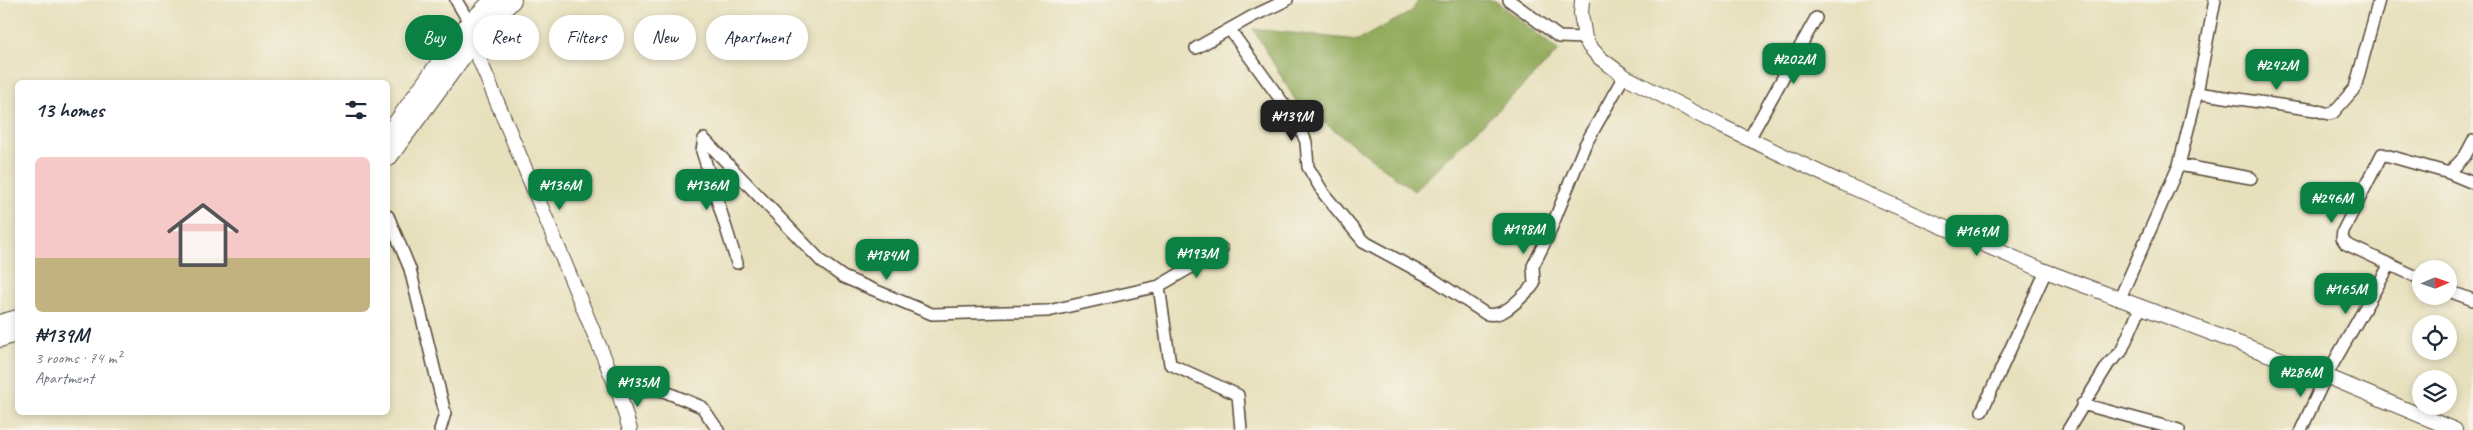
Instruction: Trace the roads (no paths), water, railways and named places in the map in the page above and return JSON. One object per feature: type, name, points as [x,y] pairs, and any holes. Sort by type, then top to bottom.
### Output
[{"type":"main road","points":[[390,133],[470,24],[494,0]]},
{"type":"main road","points":[[390,154],[472,42],[512,0]]},
{"type":"main road","points":[[0,324],[15,320]]},
{"type":"main road","points":[[0,338],[15,333]]},
{"type":"street","points":[[456,0],[470,24]]},
{"type":"street","points":[[1196,48],[1251,17],[1287,0]]},
{"type":"street","points":[[1509,0],[1559,37],[1585,38]]},
{"type":"street","points":[[1582,0],[1581,14],[1585,38],[1589,46],[1600,58],[1624,76],[1749,139],[1840,182],[2046,271],[2326,376],[2455,430]]},
{"type":"street","points":[[2120,298],[2179,165],[2197,93],[2215,0]]},
{"type":"street","points":[[2197,93],[2315,110],[2328,114],[2333,113],[2355,88],[2379,0]]},
{"type":"street","points":[[1749,139],[1816,18]]},
{"type":"street","points":[[1230,30],[1299,125],[1306,142],[1308,167],[1324,194],[1364,241],[1433,279],[1492,316],[1500,315],[1532,288],[1534,284],[1533,266],[1548,236],[1585,145],[1624,76]]},
{"type":"street","points":[[472,42],[619,393],[630,430]]},
{"type":"street","points":[[737,263],[702,151],[704,139],[822,262],[843,277],[932,314],[1048,311],[1159,286],[1222,249]]},
{"type":"street","points":[[2449,173],[2465,156],[2473,141]]},
{"type":"street","points":[[2412,276],[2346,244],[2342,238],[2343,231],[2382,154],[2449,173],[2473,183]]},
{"type":"street","points":[[2179,165],[2251,178]]},
{"type":"street","points":[[390,221],[410,269],[445,413],[440,430]]},
{"type":"street","points":[[2301,430],[2326,376],[2389,266]]},
{"type":"street","points":[[1982,411],[2046,271]]},
{"type":"street","points":[[1159,286],[1170,364],[1238,395],[1241,430]]},
{"type":"street","points":[[2458,294],[2473,300]]},
{"type":"street","points":[[2068,430],[2109,362],[2121,352],[2141,306]]},
{"type":"street","points":[[619,393],[661,390],[702,407],[718,430]]},
{"type":"street","points":[[2082,404],[2179,430]]}]
